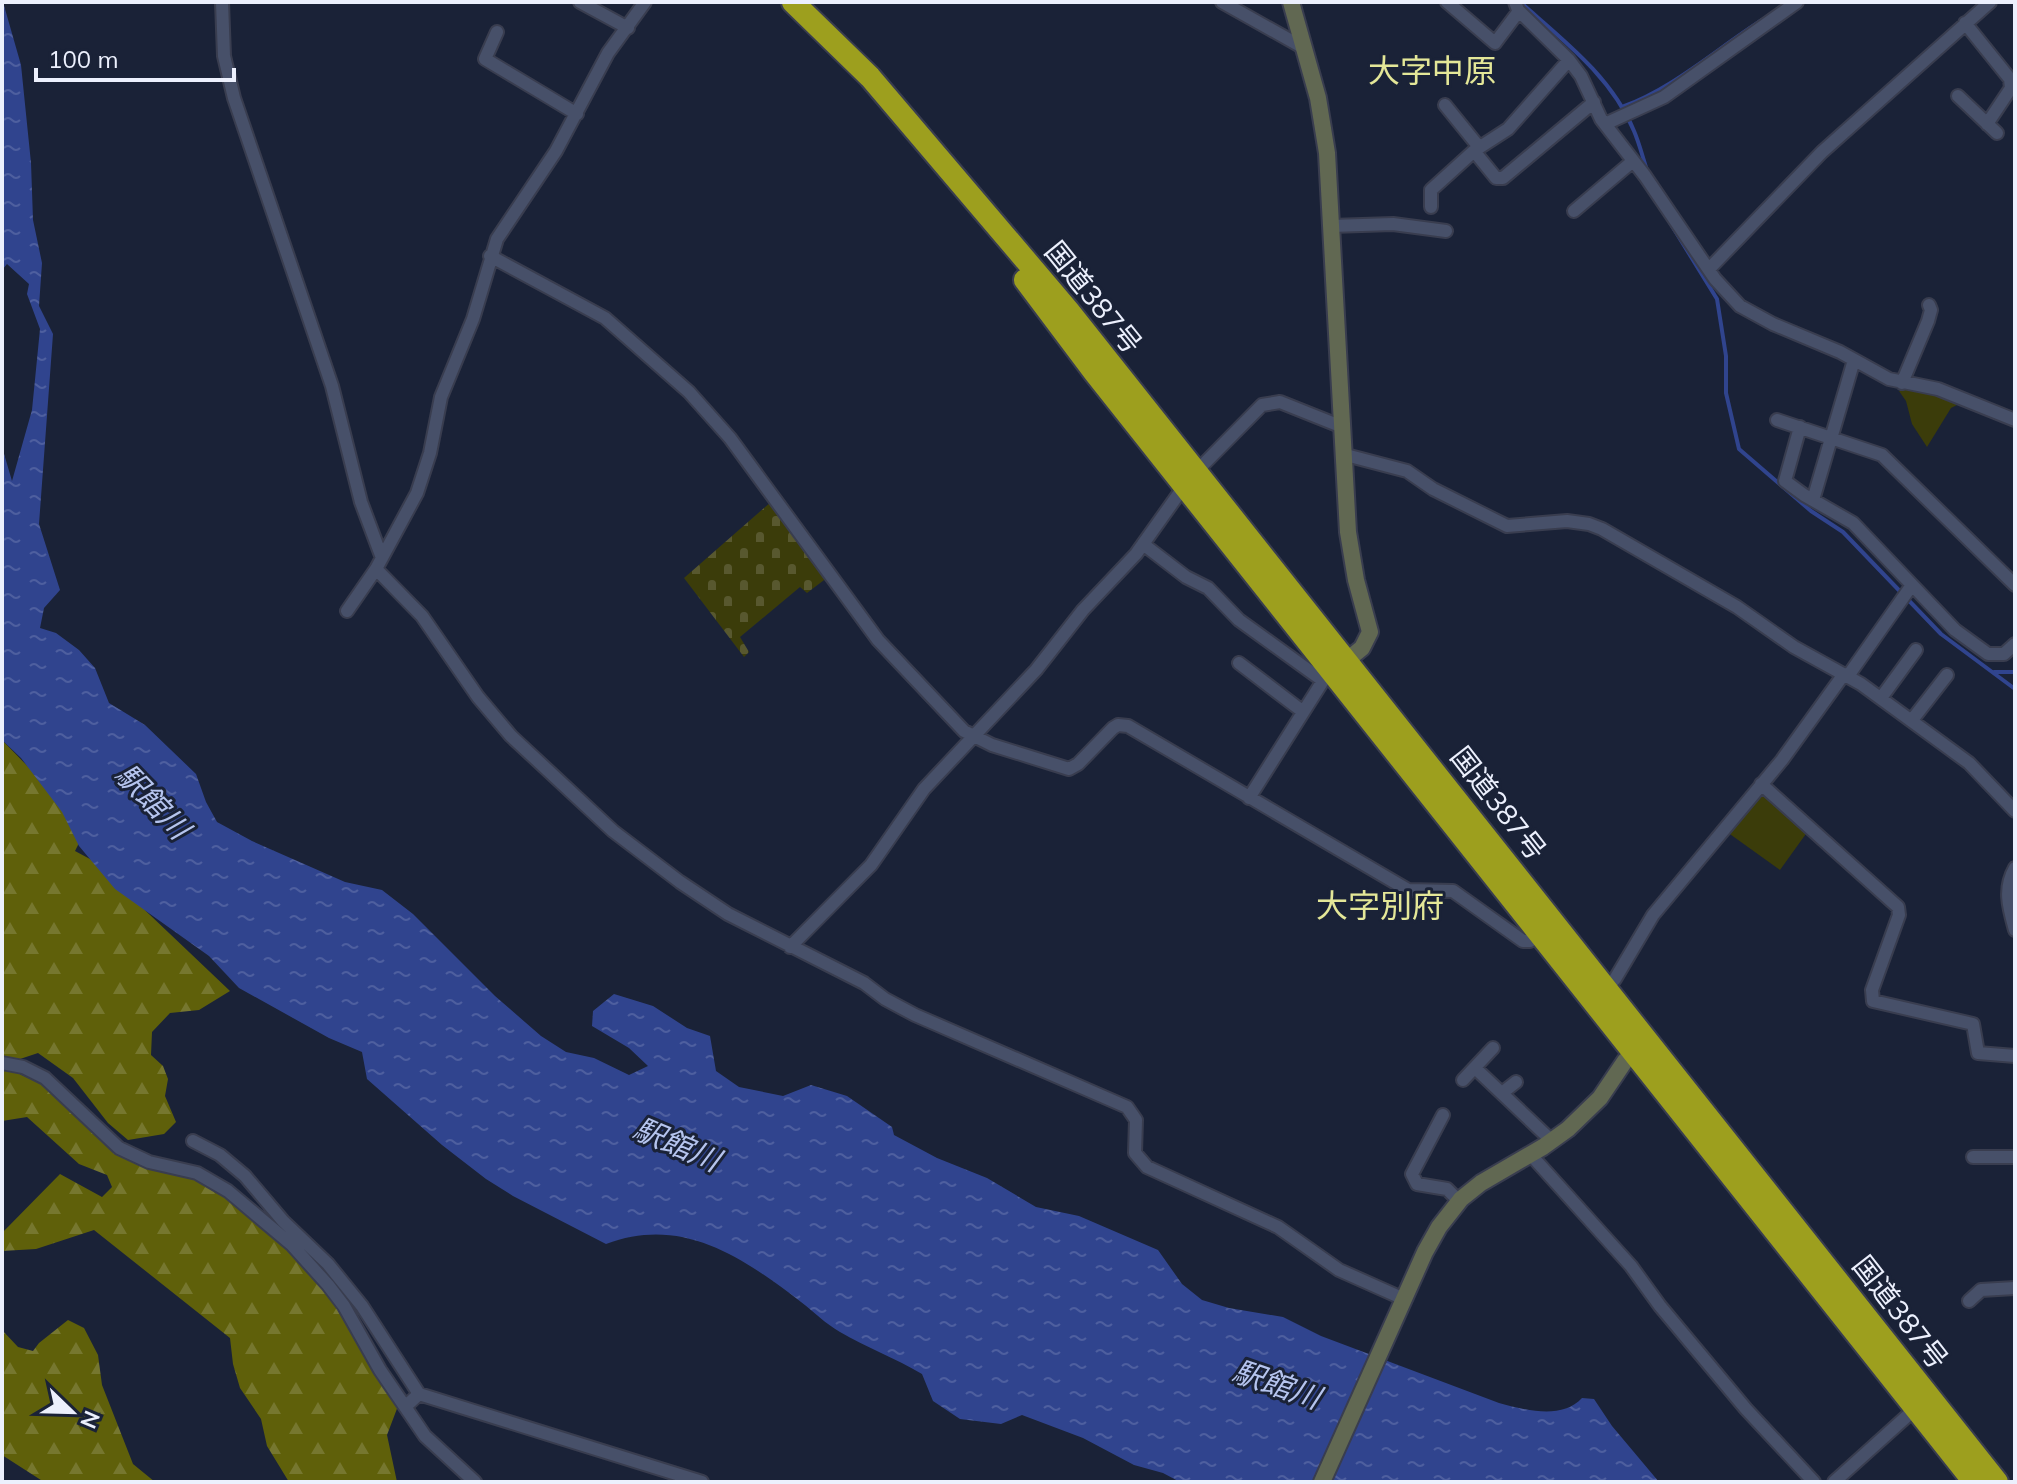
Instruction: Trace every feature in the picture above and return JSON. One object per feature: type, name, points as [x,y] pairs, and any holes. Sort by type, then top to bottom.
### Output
[{"type":"highway","name":"国道387号","points":[[793,2],[870,77],[1068,310],[1334,671],[1540,934],[1642,1047],[1997,1482]]},
{"type":"highway","name":"国道387号","points":[[1334,671],[1607,987],[1642,1047],[1974,1482]]},
{"type":"street","points":[[222,2],[224,56],[234,98],[325,366],[379,563],[422,616],[496,719],[566,789],[631,846],[728,914],[864,983],[915,1015],[1127,1107],[1136,1120],[1135,1153],[1147,1167],[1278,1227],[1348,1275],[1403,1302]]},
{"type":"street","points":[[580,2],[628,28]]},
{"type":"street","points":[[347,611],[379,563],[423,478],[441,397],[473,319],[490,256],[504,227],[547,166],[608,53],[645,2]]},
{"type":"street","points":[[1222,2],[1304,48]]},
{"type":"street","points":[[1249,798],[1302,711],[1334,671],[1362,648],[1370,632],[1350,546],[1340,426],[1325,135],[1291,2]]},
{"type":"street","points":[[1447,2],[1495,43],[1517,6],[1569,60],[1585,82],[1605,124],[1709,269],[1733,300],[1747,311],[1889,379],[1938,389],[2013,415]]},
{"type":"street","points":[[1605,124],[1664,97],[1797,2]]},
{"type":"street","points":[[1709,269],[1822,152],[1990,2]]},
{"type":"street","points":[[1958,96],[1992,129],[2011,88],[2010,79],[1965,23]]},
{"type":"street","points":[[497,32],[485,59],[577,114]]},
{"type":"street","points":[[1431,207],[1431,190],[1477,149],[1510,127],[1569,60]]},
{"type":"street","points":[[1445,105],[1496,178],[1503,178],[1594,102]]},
{"type":"street","points":[[1574,211],[1633,161]]},
{"type":"street","points":[[1331,226],[1393,224],[1446,231]]},
{"type":"street","points":[[490,256],[605,318],[689,392],[730,438],[878,640],[955,724],[973,737],[1045,764],[1069,769],[1078,764],[1113,728],[1123,725],[1408,890],[1453,891],[1523,941],[1530,941],[1540,934]]},
{"type":"street","points":[[1902,383],[1928,321],[1929,305]]},
{"type":"street","points":[[1813,500],[1854,360]]},
{"type":"street","points":[[790,947],[871,865],[924,789],[1027,680],[1083,610],[1143,544],[1190,478],[1265,403],[1280,402],[1340,426]]},
{"type":"street","points":[[1777,420],[1882,455],[2015,585]]},
{"type":"street","points":[[1800,427],[1785,481],[1853,523],[1948,623],[1986,653],[2004,654],[2015,644]]},
{"type":"street","points":[[1342,454],[1407,471],[1433,489],[1510,527],[1567,521],[1595,526],[1737,607],[1794,647],[1881,698],[1969,763],[2015,811]]},
{"type":"street","points":[[1143,544],[1186,577],[1208,588],[1239,620],[1334,671]]},
{"type":"street","points":[[1607,987],[1615,979],[1653,915],[1761,784],[1912,585]]},
{"type":"street","points":[[1881,698],[1916,650]]},
{"type":"street","points":[[1239,663],[1302,711]]},
{"type":"street","points":[[1912,720],[1947,675]]},
{"type":"street","points":[[1761,784],[1898,907],[1899,915],[1872,990],[1873,1001],[1973,1024],[1978,1053],[2015,1056]]},
{"type":"street","points":[[2015,868],[2007,895],[2015,930]]},
{"type":"street","points":[[1322,1482],[1431,1239],[1459,1201],[1481,1183],[1552,1141],[1593,1105],[1625,1061],[1642,1047]]},
{"type":"street","points":[[1463,1080],[1493,1048]]},
{"type":"street","points":[[2,1063],[23,1067],[45,1078],[119,1148],[149,1162],[197,1173],[228,1191],[271,1226],[328,1285],[432,1445],[475,1482]]},
{"type":"street","points":[[1475,1068],[1552,1141]]},
{"type":"street","points":[[1502,1093],[1516,1082]]},
{"type":"street","points":[[1443,1115],[1412,1174],[1417,1184],[1447,1189],[1459,1201]]},
{"type":"street","points":[[193,1141],[220,1155],[245,1176],[283,1221],[328,1264],[362,1306],[419,1394],[681,1479],[702,1482]]},
{"type":"street","points":[[1531,1155],[1621,1255],[1746,1409],[1814,1482]]},
{"type":"street","points":[[1973,1157],[2015,1157]]},
{"type":"street","points":[[1969,1301],[1983,1290],[2015,1288]]},
{"type":"street","points":[[405,1407],[419,1394]]},
{"type":"street","points":[[1834,1482],[1916,1408]]},
{"type":"green space","points":[[1910,387],[1963,402],[1951,408],[1927,447],[1912,424],[1906,401],[1899,391]]},
{"type":"green space","points":[[771,502],[828,577],[807,593],[800,587],[740,637],[749,652],[744,657],[684,578]]},
{"type":"green space","points":[[2,740],[40,779],[84,833],[75,851],[103,866],[129,895],[230,991],[199,1010],[170,1013],[152,1032],[151,1055],[163,1066],[168,1079],[165,1096],[176,1122],[164,1134],[128,1140],[108,1123],[73,1078],[38,1053],[20,1059],[2,1057]]},
{"type":"green space","points":[[1767,793],[1808,831],[1780,870],[1727,832],[1762,794]]},
{"type":"green space","points":[[2,1069],[42,1084],[113,1150],[185,1172],[237,1200],[272,1230],[334,1294],[398,1406],[387,1435],[397,1482],[289,1482],[267,1446],[261,1419],[240,1388],[230,1338],[94,1230],[36,1249],[2,1251],[2,1233],[60,1174],[102,1197],[112,1187],[107,1175],[79,1164],[27,1117],[2,1121]]},
{"type":"green space","points":[[68,1320],[84,1328],[98,1355],[102,1385],[133,1464],[155,1482],[44,1482],[2,1455],[2,1330],[18,1347],[33,1351]]},
{"type":"water","name":"駅館川","points":[[3,2],[21,65],[31,163],[33,220],[42,263],[39,306],[53,334],[39,524],[60,590],[44,608],[40,628],[56,633],[79,650],[95,668],[109,703],[145,725],[196,774],[217,822],[345,882],[382,890],[413,914],[495,996],[541,1036],[566,1052],[594,1058],[629,1075],[648,1066],[629,1048],[592,1026],[593,1011],[614,994],[653,1006],[687,1028],[710,1036],[716,1071],[739,1087],[783,1096],[811,1085],[847,1096],[892,1127],[894,1135],[937,1158],[987,1178],[1036,1207],[1079,1216],[1158,1250],[1182,1284],[1202,1300],[1283,1317],[1321,1336],[1509,1406],[1554,1411],[1574,1405],[1582,1398],[1594,1399],[1612,1426],[1659,1482],[1180,1482],[1163,1473],[1134,1465],[1083,1438],[1022,1415],[1001,1424],[960,1419],[933,1401],[922,1374],[835,1329],[779,1285],[733,1256],[710,1245],[660,1234],[634,1236],[606,1244],[513,1196],[442,1145],[367,1079],[362,1052],[329,1038],[239,988],[209,956],[115,889],[79,846],[62,812],[21,758],[2,740],[2,447],[12,481],[32,410],[40,329],[27,294],[29,284],[7,264],[2,270]]},
{"type":"waterway","points":[[1520,2],[1585,60],[1613,93],[1634,131],[1648,173]]},
{"type":"waterway","points":[[1622,107],[1677,79],[1762,20]]},
{"type":"waterway","points":[[1669,221],[1717,299],[1726,356],[1726,393],[1739,449],[1811,511],[1843,532],[1941,634],[2015,689]]},
{"type":"waterway","points":[[1994,672],[2015,672]]},
{"type":"district","name":"大字中原","points":[[1432,70]]},
{"type":"district","name":"大字別府","points":[[1380,905]]}]
